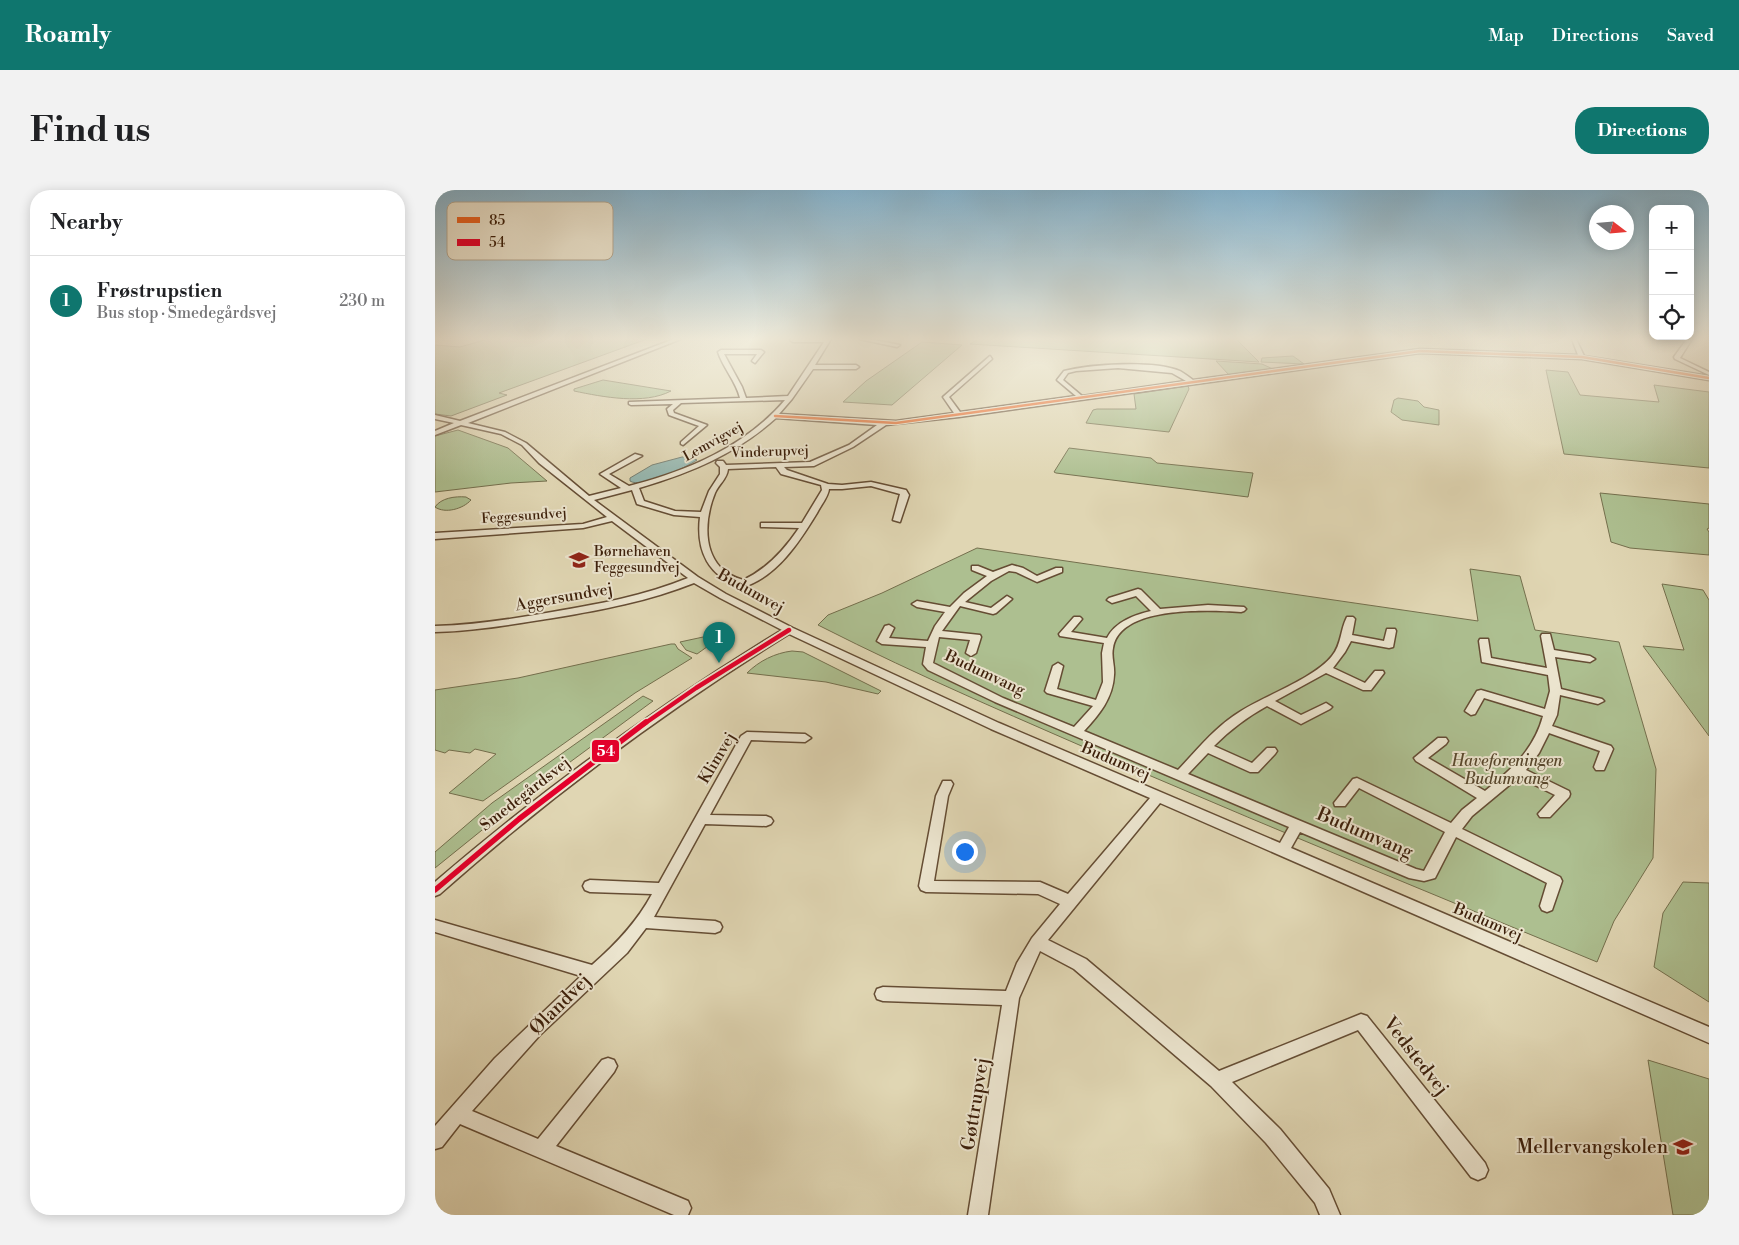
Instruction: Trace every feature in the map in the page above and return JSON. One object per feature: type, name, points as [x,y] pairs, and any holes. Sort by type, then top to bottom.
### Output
[{"type":"street","points":[[435,430],[539,387]]},
{"type":"street","points":[[452,423],[549,387]]},
{"type":"street","points":[[739,387],[743,399]]},
{"type":"street","name":"Lemvigvej","points":[[588,499],[682,472],[709,460],[752,434],[775,416],[798,387]]},
{"type":"street","points":[[957,387],[945,397],[959,414]]},
{"type":"street","points":[[1068,387],[1081,398]]},
{"type":"street","points":[[775,416],[883,424],[1158,387]]},
{"type":"street","points":[[631,403],[790,398]]},
{"type":"street","points":[[680,401],[671,409],[671,414],[704,424],[683,443]]},
{"type":"street","name":"Budumvej","points":[[435,417],[452,423],[513,437],[524,444],[588,499],[695,578],[723,596],[789,630],[995,726],[1709,1035]]},
{"type":"street","name":"Budumvej","points":[[435,422],[452,423]]},
{"type":"street","name":"Vinderupvej","points":[[709,460],[724,467],[749,464],[811,464],[851,446],[883,424]]},
{"type":"street","points":[[638,458],[603,474],[631,488],[640,502],[674,513],[705,515]]},
{"type":"street","points":[[799,476],[811,464]]},
{"type":"street","points":[[778,465],[784,472],[821,483],[825,486],[842,487],[871,484],[903,492],[905,495],[897,520]]},
{"type":"street","points":[[724,467],[725,471],[710,495],[705,515],[703,537],[709,558],[725,576],[743,584],[755,580],[766,572],[804,526],[826,490],[825,486]]},
{"type":"street","name":"Feggesundvej","points":[[435,536],[583,526],[613,518]]},
{"type":"street","points":[[764,525],[804,526]]},
{"type":"street","points":[[975,568],[994,575]]},
{"type":"street","name":"Budumvang","points":[[1059,570],[1037,579],[1011,568],[994,575],[966,595],[955,607],[934,639],[928,664],[931,668],[999,700],[1414,874],[1424,876],[1430,874],[1434,869],[1453,830],[1467,813],[1518,771],[1535,750],[1547,728],[1556,691],[1546,636]]},
{"type":"street","name":"Aggersundvej","points":[[435,629],[471,628],[635,600],[664,592],[695,578]]},
{"type":"street","points":[[1112,600],[1138,592],[1157,612]]},
{"type":"street","points":[[917,604],[993,611],[1007,599]]},
{"type":"street","points":[[1076,732],[1100,704],[1107,689],[1109,675],[1108,647],[1110,640],[1115,633],[1127,624],[1157,612],[1202,607],[1241,609]]},
{"type":"street","points":[[1077,619],[1064,634],[1110,640]]},
{"type":"street","points":[[1180,775],[1224,729],[1265,701],[1326,669],[1336,660],[1348,637],[1350,619]]},
{"type":"street","name":"Budumvang","points":[[889,628],[882,641],[976,637],[971,653]]},
{"type":"street","name":"Smedegårdsvej","points":[[435,890],[468,860],[561,785],[691,692],[789,630]]},
{"type":"street","points":[[1348,637],[1389,645],[1391,631]]},
{"type":"street","points":[[1484,641],[1486,660],[1554,673]]},
{"type":"street","points":[[1550,653],[1590,659]]},
{"type":"street","name":"Budumvang","points":[[1058,666],[1051,691],[1100,704]]},
{"type":"street","points":[[1326,669],[1367,688],[1379,673]]},
{"type":"street","points":[[1556,691],[1598,701]]},
{"type":"street","points":[[1471,711],[1481,693],[1551,715]]},
{"type":"street","points":[[1265,701],[1301,720],[1326,707]]},
{"type":"street","points":[[1547,728],[1607,749],[1600,767]]},
{"type":"street","name":"Klimvej","points":[[595,973],[622,948],[642,922],[663,889],[747,736],[805,738]]},
{"type":"street","points":[[1443,741],[1420,758],[1486,798]]},
{"type":"street","points":[[1205,748],[1254,769],[1271,751]]},
{"type":"street","points":[[1518,771],[1564,794],[1545,814]]},
{"type":"street","name":"Budumvang","points":[[1339,803],[1357,782],[1555,881],[1547,906]]},
{"type":"street","points":[[947,784],[942,796],[926,886],[1040,888],[1071,902]]},
{"type":"street","name":"Gøttrupvej","points":[[978,1215],[1011,998],[1023,968],[1037,942],[1158,797]]},
{"type":"street","points":[[701,819],[766,821]]},
{"type":"street","name":"Budumvang","points":[[1282,851],[1297,825]]},
{"type":"street","points":[[590,886],[663,889]]},
{"type":"street","points":[[642,922],[715,927]]},
{"type":"street","name":"Ølandvej","points":[[435,926],[595,973]]},
{"type":"street","points":[[1037,942],[1080,964],[1217,1080],[1273,1136],[1322,1196],[1330,1215]]},
{"type":"street","name":"Ølandvej","points":[[435,1140],[534,1030],[595,973]]},
{"type":"street","points":[[883,994],[1011,998]]},
{"type":"street","name":"Vedstedvej","points":[[1217,1080],[1361,1021],[1478,1170]]},
{"type":"street","points":[[541,1150],[608,1066]]},
{"type":"street","points":[[457,1114],[681,1208]]},
{"type":"green space","points":[[435,387],[516,387],[499,393],[507,395],[451,416],[435,414]]},
{"type":"green space","points":[[581,387],[645,387],[671,391],[649,398],[636,399],[598,396],[574,391],[574,389]]},
{"type":"green space","points":[[860,387],[913,387],[892,405],[843,402]]},
{"type":"green space","points":[[1182,387],[1188,387],[1189,389],[1169,432],[1086,423],[1093,410],[1136,409],[1134,394]]},
{"type":"green space","points":[[1550,387],[1576,387],[1580,395],[1659,402],[1655,387],[1709,392],[1709,468],[1564,454]]},
{"type":"green space","points":[[1398,398],[1418,401],[1424,407],[1439,410],[1439,425],[1402,420],[1391,412],[1394,400]]},
{"type":"green space","points":[[458,430],[508,448],[547,481],[511,483],[435,492],[435,436]]},
{"type":"green space","points":[[1069,448],[1151,458],[1157,463],[1253,473],[1248,497],[1054,472]]},
{"type":"green space","points":[[1600,493],[1709,504],[1709,528],[1707,529],[1709,532],[1709,555],[1630,548],[1611,542]]},
{"type":"green space","points":[[466,497],[471,500],[459,508],[444,510],[435,507],[449,498]]},
{"type":"green space","name":"Haveforeningen Budumvang","points":[[977,548],[1478,621],[1470,569],[1520,576],[1535,630],[1619,642],[1656,769],[1653,858],[1614,921],[1597,962],[1132,768],[934,681],[818,625],[828,615],[882,593]]},
{"type":"green space","points":[[1662,584],[1703,590],[1709,600],[1709,736],[1643,646],[1684,650]]},
{"type":"green space","points":[[717,634],[711,644],[697,654],[686,650],[680,642]]},
{"type":"green space","points":[[675,644],[678,649],[692,658],[635,693],[483,801],[449,793],[496,754],[475,749],[470,753],[449,750],[445,753],[435,750],[435,690],[518,678]]},
{"type":"green space","points":[[792,651],[803,652],[881,691],[878,694],[826,682],[747,673],[768,658]]},
{"type":"green space","points":[[643,696],[653,701],[528,793],[435,868],[435,852],[492,803]]},
{"type":"green space","points":[[1683,882],[1709,883],[1709,1002],[1654,967],[1663,913]]},
{"type":"green space","name":"Mellervangskolen","points":[[1648,1060],[1709,1079],[1709,1215],[1673,1215]]},
{"type":"water","points":[[682,457],[690,457],[697,460],[653,480],[636,483],[630,481],[630,478],[652,465]]},
{"type":"transit line","name":"85","points":[[775,416],[896,423],[1159,387]]},
{"type":"transit line","name":"54","points":[[435,890],[562,784],[606,751],[696,688],[789,630]]},
{"type":"place","name":"Børnehaven Feggesundvej","points":[[579,560]]},
{"type":"place","name":"Frøstrupstien","points":[[719,663]]},
{"type":"place","name":"Mellervangskolen","points":[[1683,1147]]}]
